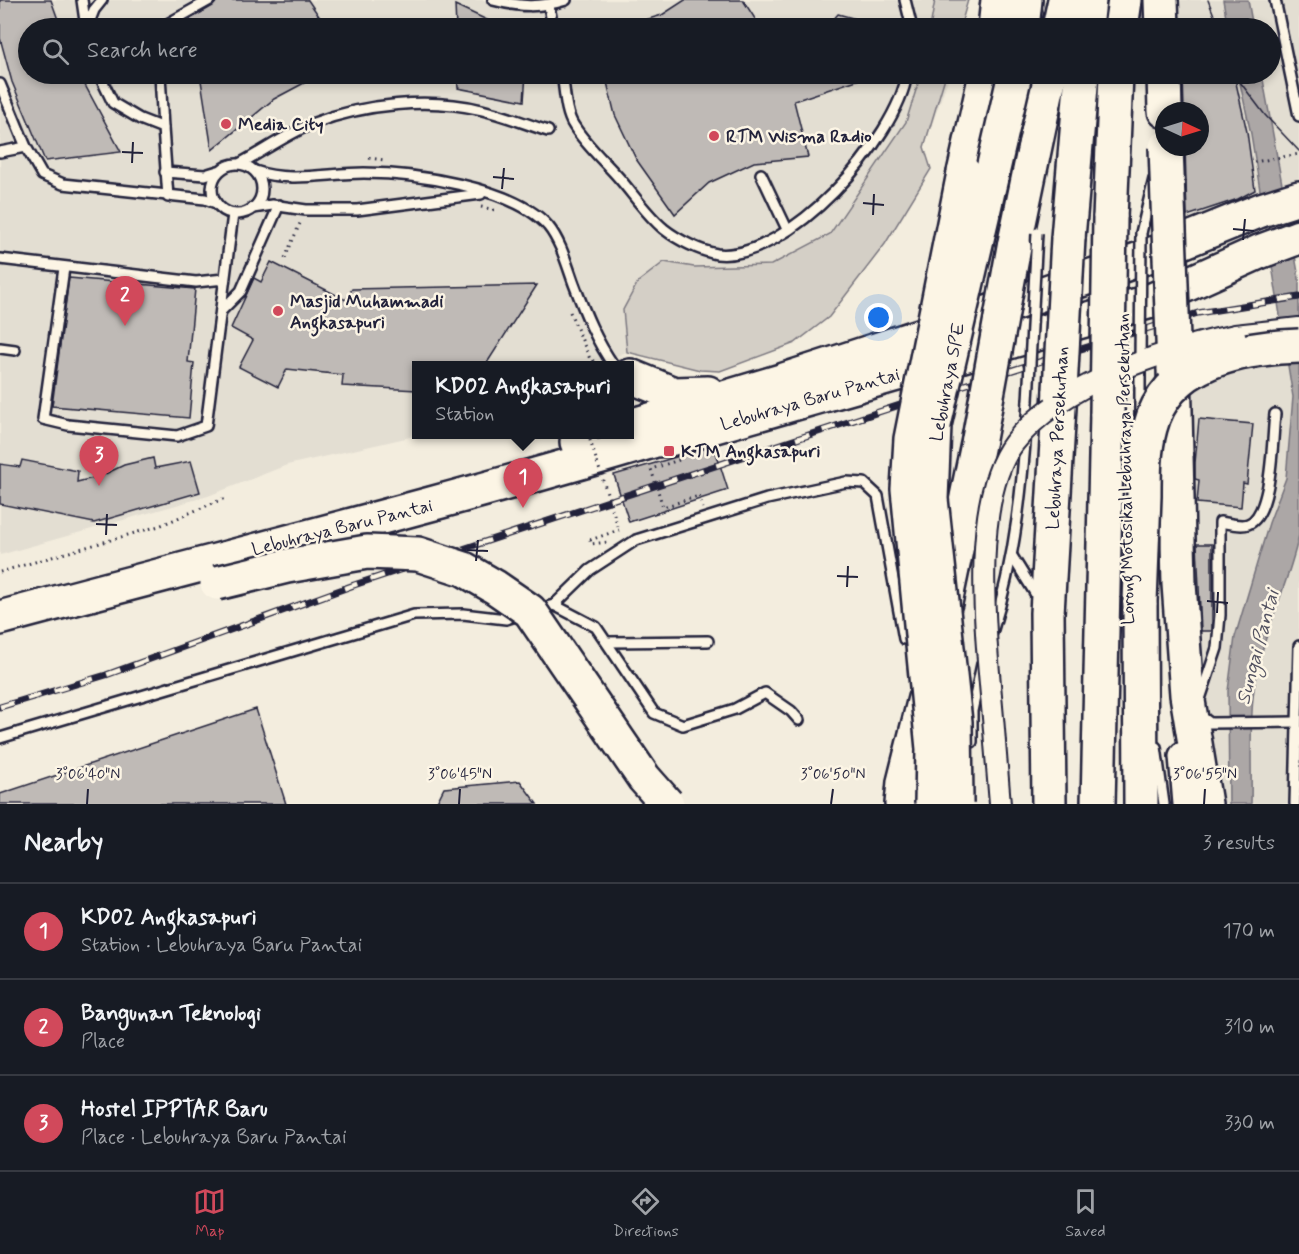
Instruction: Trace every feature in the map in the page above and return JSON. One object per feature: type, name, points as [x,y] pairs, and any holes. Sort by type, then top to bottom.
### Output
[{"type":"highway","points":[[995,18],[998,0]]},
{"type":"highway","points":[[1023,18],[1025,0]]},
{"type":"highway","points":[[1034,0],[1034,18]]},
{"type":"highway","points":[[1062,18],[1067,0]]},
{"type":"highway","points":[[1067,0],[1069,18]]},
{"type":"highway","points":[[1087,18],[1089,0]]},
{"type":"highway","points":[[1122,18],[1125,0]]},
{"type":"highway","points":[[1161,0],[1162,18]]},
{"type":"highway","name":"Lebuhraya SPE","points":[[932,804],[933,749],[908,489],[911,439],[984,84]]},
{"type":"highway","name":"Lebuhraya SPE","points":[[956,804],[955,722],[931,499],[934,425],[1013,84]]},
{"type":"highway","points":[[1035,84],[1035,221]]},
{"type":"highway","points":[[902,804],[904,782],[919,729],[979,440],[1035,221],[1049,84]]},
{"type":"highway","points":[[1070,84],[1070,206]]},
{"type":"highway","name":"Lebuhraya Persekutuan","points":[[1049,804],[1047,613],[1060,390],[1035,221],[1070,206],[1081,84]]},
{"type":"highway","points":[[1098,804],[1110,218],[1116,84]]},
{"type":"highway","points":[[1166,84],[1166,102]]},
{"type":"highway","points":[[1166,156],[1179,584],[1187,695],[1205,804]]},
{"type":"highway","points":[[1262,209],[1299,190]]},
{"type":"highway","name":"Lebuhraya Baru Pantai","points":[[634,425],[781,381],[956,324],[1140,259],[1262,209],[1299,198]]},
{"type":"highway","name":"Lebuhraya Baru Pantai","points":[[0,618],[331,529],[502,486],[656,440],[670,439],[1148,302],[1259,252],[1299,237]]},
{"type":"highway","points":[[1141,804],[1140,602],[1145,453],[1150,426],[1160,401],[1185,375],[1212,361],[1252,350],[1299,346]]},
{"type":"highway","points":[[634,378],[674,394],[705,393],[781,381]]},
{"type":"highway","name":"Lebuhraya Baru Pantai","points":[[0,597],[576,439]]},
{"type":"highway","points":[[0,636],[287,566],[367,552],[418,554],[464,569],[530,611],[644,778],[667,804]]},
{"type":"highway","points":[[1103,644],[1116,722],[1119,804]]},
{"type":"street","points":[[1000,804],[984,601],[986,533],[991,498],[1013,444],[1045,413],[1080,390],[1150,358],[1190,345],[1299,328]]},
{"type":"street","points":[[1179,584],[1175,667],[1187,804]]},
{"type":"street","points":[[916,804],[919,729]]},
{"type":"lane","points":[[82,0],[85,18]]},
{"type":"lane","points":[[90,18],[102,0]]},
{"type":"lane","points":[[178,18],[210,0]]},
{"type":"lane","points":[[493,0],[513,5],[549,6],[566,0]]},
{"type":"lane","points":[[905,0],[910,18]]},
{"type":"lane","points":[[549,6],[551,18]]},
{"type":"lane","points":[[1281,22],[1299,116]]},
{"type":"lane","points":[[0,84],[26,147],[42,175],[63,184],[168,197],[205,199],[216,203]]},
{"type":"lane","points":[[104,84],[113,104],[140,119],[163,128]]},
{"type":"lane","points":[[160,84],[168,197]]},
{"type":"lane","points":[[564,84],[570,119],[574,127],[670,233],[697,248],[716,254],[730,254],[769,241],[819,207],[856,169],[884,131],[905,84]]},
{"type":"lane","points":[[1168,84],[1169,102]]},
{"type":"lane","points":[[165,172],[205,174],[218,171],[225,166],[241,163],[312,124],[343,113],[380,107],[446,104],[482,110],[548,131]]},
{"type":"lane","points":[[0,152],[26,147]]},
{"type":"lane","name":"Lorong Motosikal Lebuhraya Persekutuan","points":[[1151,720],[1144,676],[1140,370],[1141,233],[1159,156]]},
{"type":"lane","points":[[241,163],[273,177],[362,173],[410,175],[487,193],[525,207],[548,226],[556,238],[598,342],[611,361]]},
{"type":"lane","points":[[218,171],[211,187],[216,203],[222,210],[233,214],[246,213],[253,208],[262,194],[262,186],[255,171]]},
{"type":"lane","points":[[761,174],[787,229]]},
{"type":"lane","points":[[253,208],[279,205],[306,210],[357,210],[487,193]]},
{"type":"lane","points":[[221,311],[241,291],[279,205]]},
{"type":"lane","points":[[64,268],[43,419],[68,425],[177,436],[206,426],[233,214]]},
{"type":"lane","points":[[971,758],[972,711],[977,680],[1004,595],[1023,483],[1035,221]]},
{"type":"lane","points":[[0,259],[196,282],[224,279]]},
{"type":"lane","points":[[0,348],[15,350]]},
{"type":"lane","points":[[1275,414],[1268,487],[1262,508],[1256,519],[1246,525],[1220,522],[1220,615],[1217,648],[1197,710],[1200,717],[1210,723],[1295,722]]},
{"type":"lane","points":[[0,738],[414,615],[463,614],[506,619],[554,604],[590,570],[636,540],[766,499],[846,482],[864,483],[878,496],[904,639]]},
{"type":"lane","points":[[1012,556],[1047,613]]},
{"type":"lane","points":[[554,604],[596,627],[654,712],[683,725],[735,709],[765,693],[791,711],[799,720]]},
{"type":"lane","points":[[608,642],[708,641]]},
{"type":"lane","points":[[1295,804],[1295,722],[1299,646]]},
{"type":"lane","points":[[1155,741],[1164,804]]},
{"type":"path","points":[[1254,162],[1299,154]]},
{"type":"path","points":[[369,158],[392,160]]},
{"type":"path","points":[[471,207],[504,212]]},
{"type":"path","points":[[285,258],[299,228]]},
{"type":"path","points":[[569,309],[576,330],[590,359],[594,361]]},
{"type":"path","points":[[588,439],[620,530],[590,540]]},
{"type":"path","points":[[679,460],[651,469],[663,507],[699,496]]},
{"type":"path","points":[[0,572],[159,526],[225,498]]},
{"type":"shaded area","points":[[0,0],[968,0],[964,18],[18,18],[18,84],[946,84],[924,147],[931,169],[885,244],[829,317],[795,343],[720,371],[700,370],[627,352],[602,361],[412,361],[412,437],[287,465],[208,496],[0,555]]},
{"type":"shaded area","points":[[935,0],[968,0],[963,18],[932,18]]},
{"type":"shaded area","points":[[1170,0],[1299,0],[1299,178],[1145,245],[1155,155],[1209,156],[1209,102],[1161,102],[1163,84],[1281,84],[1281,18],[1169,18]]},
{"type":"shaded area","points":[[918,84],[943,84],[924,147],[931,169],[885,244],[829,317],[795,343],[720,371],[700,370],[627,352],[623,310],[638,282],[664,262],[694,267],[771,265],[830,234],[906,122]]},
{"type":"shaded area","points":[[1299,355],[1299,804],[1189,804],[1194,367]]},
{"type":"water","points":[[1223,0],[1248,0],[1251,18],[1226,18]]},
{"type":"water","name":"Sungai Pantai","points":[[1240,84],[1264,84],[1299,278],[1299,535],[1257,669],[1252,717],[1251,804],[1229,804],[1228,691],[1235,637],[1269,523],[1286,478],[1293,397],[1251,134]]},
{"type":"building","points":[[0,0],[51,0],[57,18],[18,18],[18,84],[84,84],[121,152],[45,161],[12,82],[0,38]]},
{"type":"building","points":[[217,0],[308,0],[320,18],[192,18],[213,6]]},
{"type":"building","points":[[685,0],[743,0],[755,18],[652,18],[662,15]]},
{"type":"building","points":[[455,5],[483,18],[456,18]]},
{"type":"building","points":[[838,14],[853,18],[835,18]]},
{"type":"building","name":"Media City","points":[[202,84],[302,84],[274,99],[212,150]]},
{"type":"building","points":[[458,84],[525,84],[524,101],[458,88]]},
{"type":"building","name":"RTM Wisma Radio","points":[[607,84],[845,84],[794,101],[808,157],[754,162],[709,183],[675,214],[636,159],[615,115]]},
{"type":"building","points":[[1183,84],[1236,84],[1247,132],[1255,190],[1238,199],[1187,216],[1185,156],[1209,156],[1209,102],[1184,102]]},
{"type":"building","points":[[271,262],[346,300],[352,289],[537,285],[488,361],[412,361],[412,390],[342,386],[343,375],[287,369],[278,387],[239,367],[253,340],[231,328],[254,278],[261,282]]},
{"type":"building","points":[[69,278],[195,289],[188,362],[194,363],[189,418],[52,406]]},
{"type":"building","points":[[1199,419],[1253,424],[1247,484],[1243,483],[1241,507],[1197,503],[1199,480],[1195,479],[1195,463]]},
{"type":"building","points":[[714,446],[728,490],[629,522],[614,475]]},
{"type":"building","points":[[153,458],[155,468],[191,461],[200,492],[94,523],[0,504],[0,464],[20,467],[22,460],[78,471],[77,482],[101,476],[124,465]]},
{"type":"building","points":[[1197,544],[1212,544],[1212,631],[1201,631]]},
{"type":"building","points":[[256,709],[286,804],[0,804],[0,794]]},
{"type":"building","points":[[520,781],[537,804],[436,804],[444,788]]},
{"type":"tram line","points":[[1208,0],[1215,18]]},
{"type":"tram line","points":[[1242,84],[1265,115],[1299,151]]},
{"type":"railway","points":[[0,707],[106,675],[354,585],[912,401],[1198,313],[1299,297]]},
{"type":"place","name":"Media City","points":[[226,124]]},
{"type":"place","name":"RTM Wisma Radio","points":[[714,136]]},
{"type":"place","name":"Masjid Muhammadi Angkasapuri","points":[[278,311]]},
{"type":"place","name":"Bangunan Teknologi","points":[[125,326]]},
{"type":"place","name":"KTM Angkasapuri","points":[[669,451]]},
{"type":"place","name":"Hostel IPPTAR Baru","points":[[99,486]]},
{"type":"place","name":"KD02 Angkasapuri","points":[[523,508]]}]
